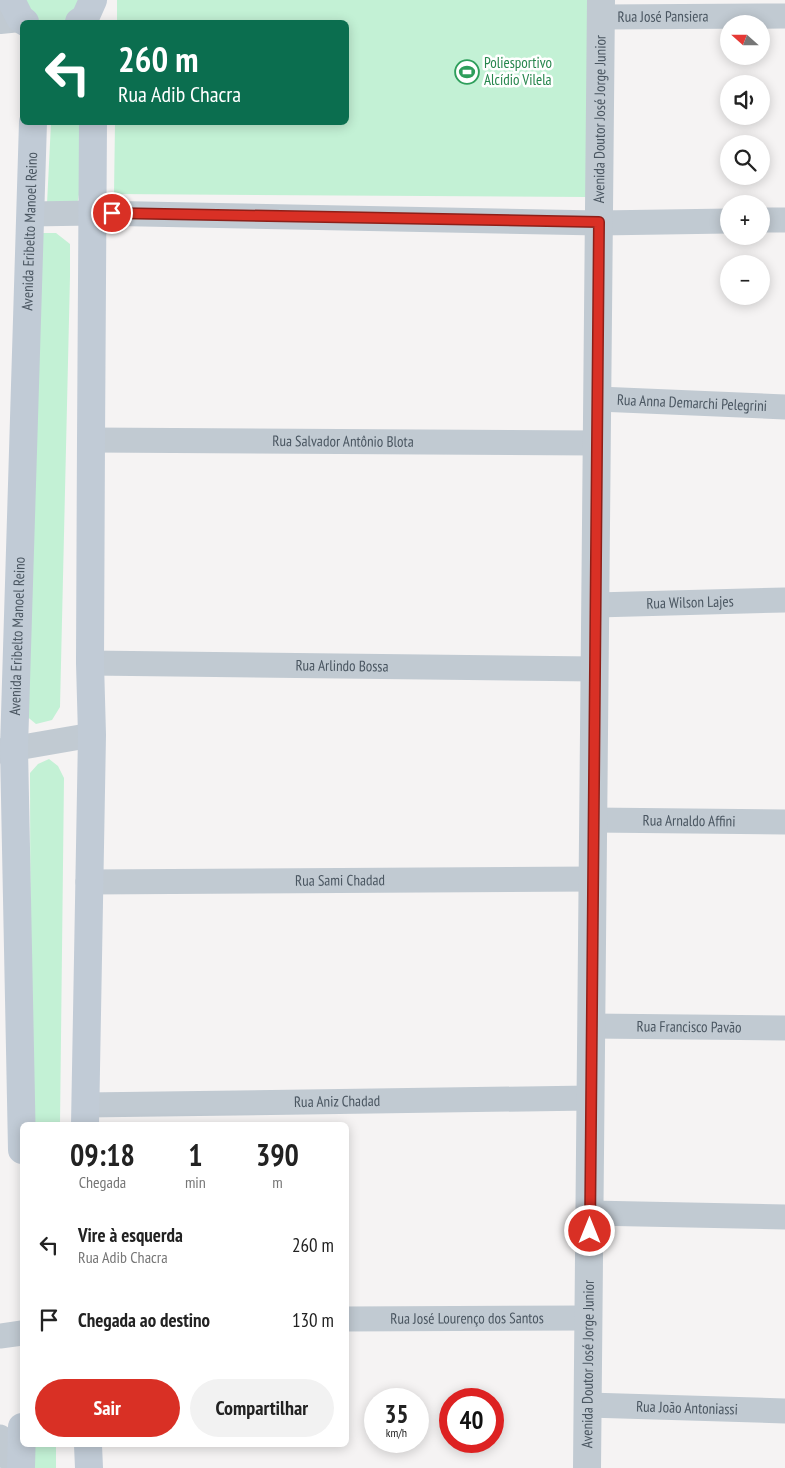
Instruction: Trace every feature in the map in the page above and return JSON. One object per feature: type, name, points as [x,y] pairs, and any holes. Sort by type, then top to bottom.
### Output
[{"type":"main road","name":"Avenida Eribelto Manoel Reino","points":[[21,1122],[7,750],[33,125]]},
{"type":"main road","points":[[85,1115],[92,735],[90,664],[93,125]]},
{"type":"main road","points":[[21,1468],[22,1447]]},
{"type":"main road","points":[[88,1447],[89,1468]]},
{"type":"street","name":"Rua José Pansiera","points":[[601,9],[785,16]]},
{"type":"street","name":"Avenida Doutor José Jorge Junior","points":[[587,1468],[601,9]]},
{"type":"street","points":[[30,214],[93,213],[599,222],[720,221]]},
{"type":"street","points":[[770,220],[785,220]]},
{"type":"street","name":"Rua Anna Demarchi Pelegrini","points":[[598,400],[785,407]]},
{"type":"street","name":"Rua Salvador Antônio Blota","points":[[91,440],[597,443]]},
{"type":"street","name":"Rua Wilson Lajes","points":[[596,605],[785,600]]},
{"type":"street","name":"Rua Arlindo Bossa","points":[[90,664],[595,670]]},
{"type":"street","points":[[7,750],[92,735]]},
{"type":"street","name":"Rua Arnaldo Affini","points":[[593,820],[785,822]]},
{"type":"street","name":"Rua Sami Chadad","points":[[88,882],[593,879]]},
{"type":"street","name":"Rua Francisco Pavão","points":[[591,1026],[785,1028]]},
{"type":"street","name":"Rua Aniz Chadad","points":[[85,1115],[590,1098]]},
{"type":"street","points":[[590,1214],[785,1218]]},
{"type":"street","name":"Rua José Lourenço dos Santos","points":[[349,1319],[588,1318]]},
{"type":"street","points":[[0,1336],[20,1333]]},
{"type":"street","name":"Rua João Antoniassi","points":[[588,1405],[785,1412]]},
{"type":"street","points":[[0,1437],[5,1451],[15,1468]]},
{"type":"green space","points":[[19,0],[86,0],[76,13],[66,20],[36,20]]},
{"type":"green space","name":"Poliesportivo Alcídio Vilela","points":[[117,0],[587,0],[587,197],[114,194],[115,125],[349,125],[349,20],[117,20]]},
{"type":"green space","points":[[51,125],[84,125],[81,184],[77,205],[47,204]]},
{"type":"green space","points":[[42,233],[56,233],[70,244],[70,276],[60,707],[52,720],[36,724],[24,714]]},
{"type":"green space","points":[[49,759],[58,766],[64,778],[60,1122],[31,1122],[30,773],[38,764]]},
{"type":"green space","points":[[31,1447],[56,1447],[56,1468],[31,1468]]},
{"type":"place","name":"Poliesportivo Alcídio Vilela","points":[[467,72]]},
{"type":"route","points":[[112,213],[599,222],[590,1231]]}]
